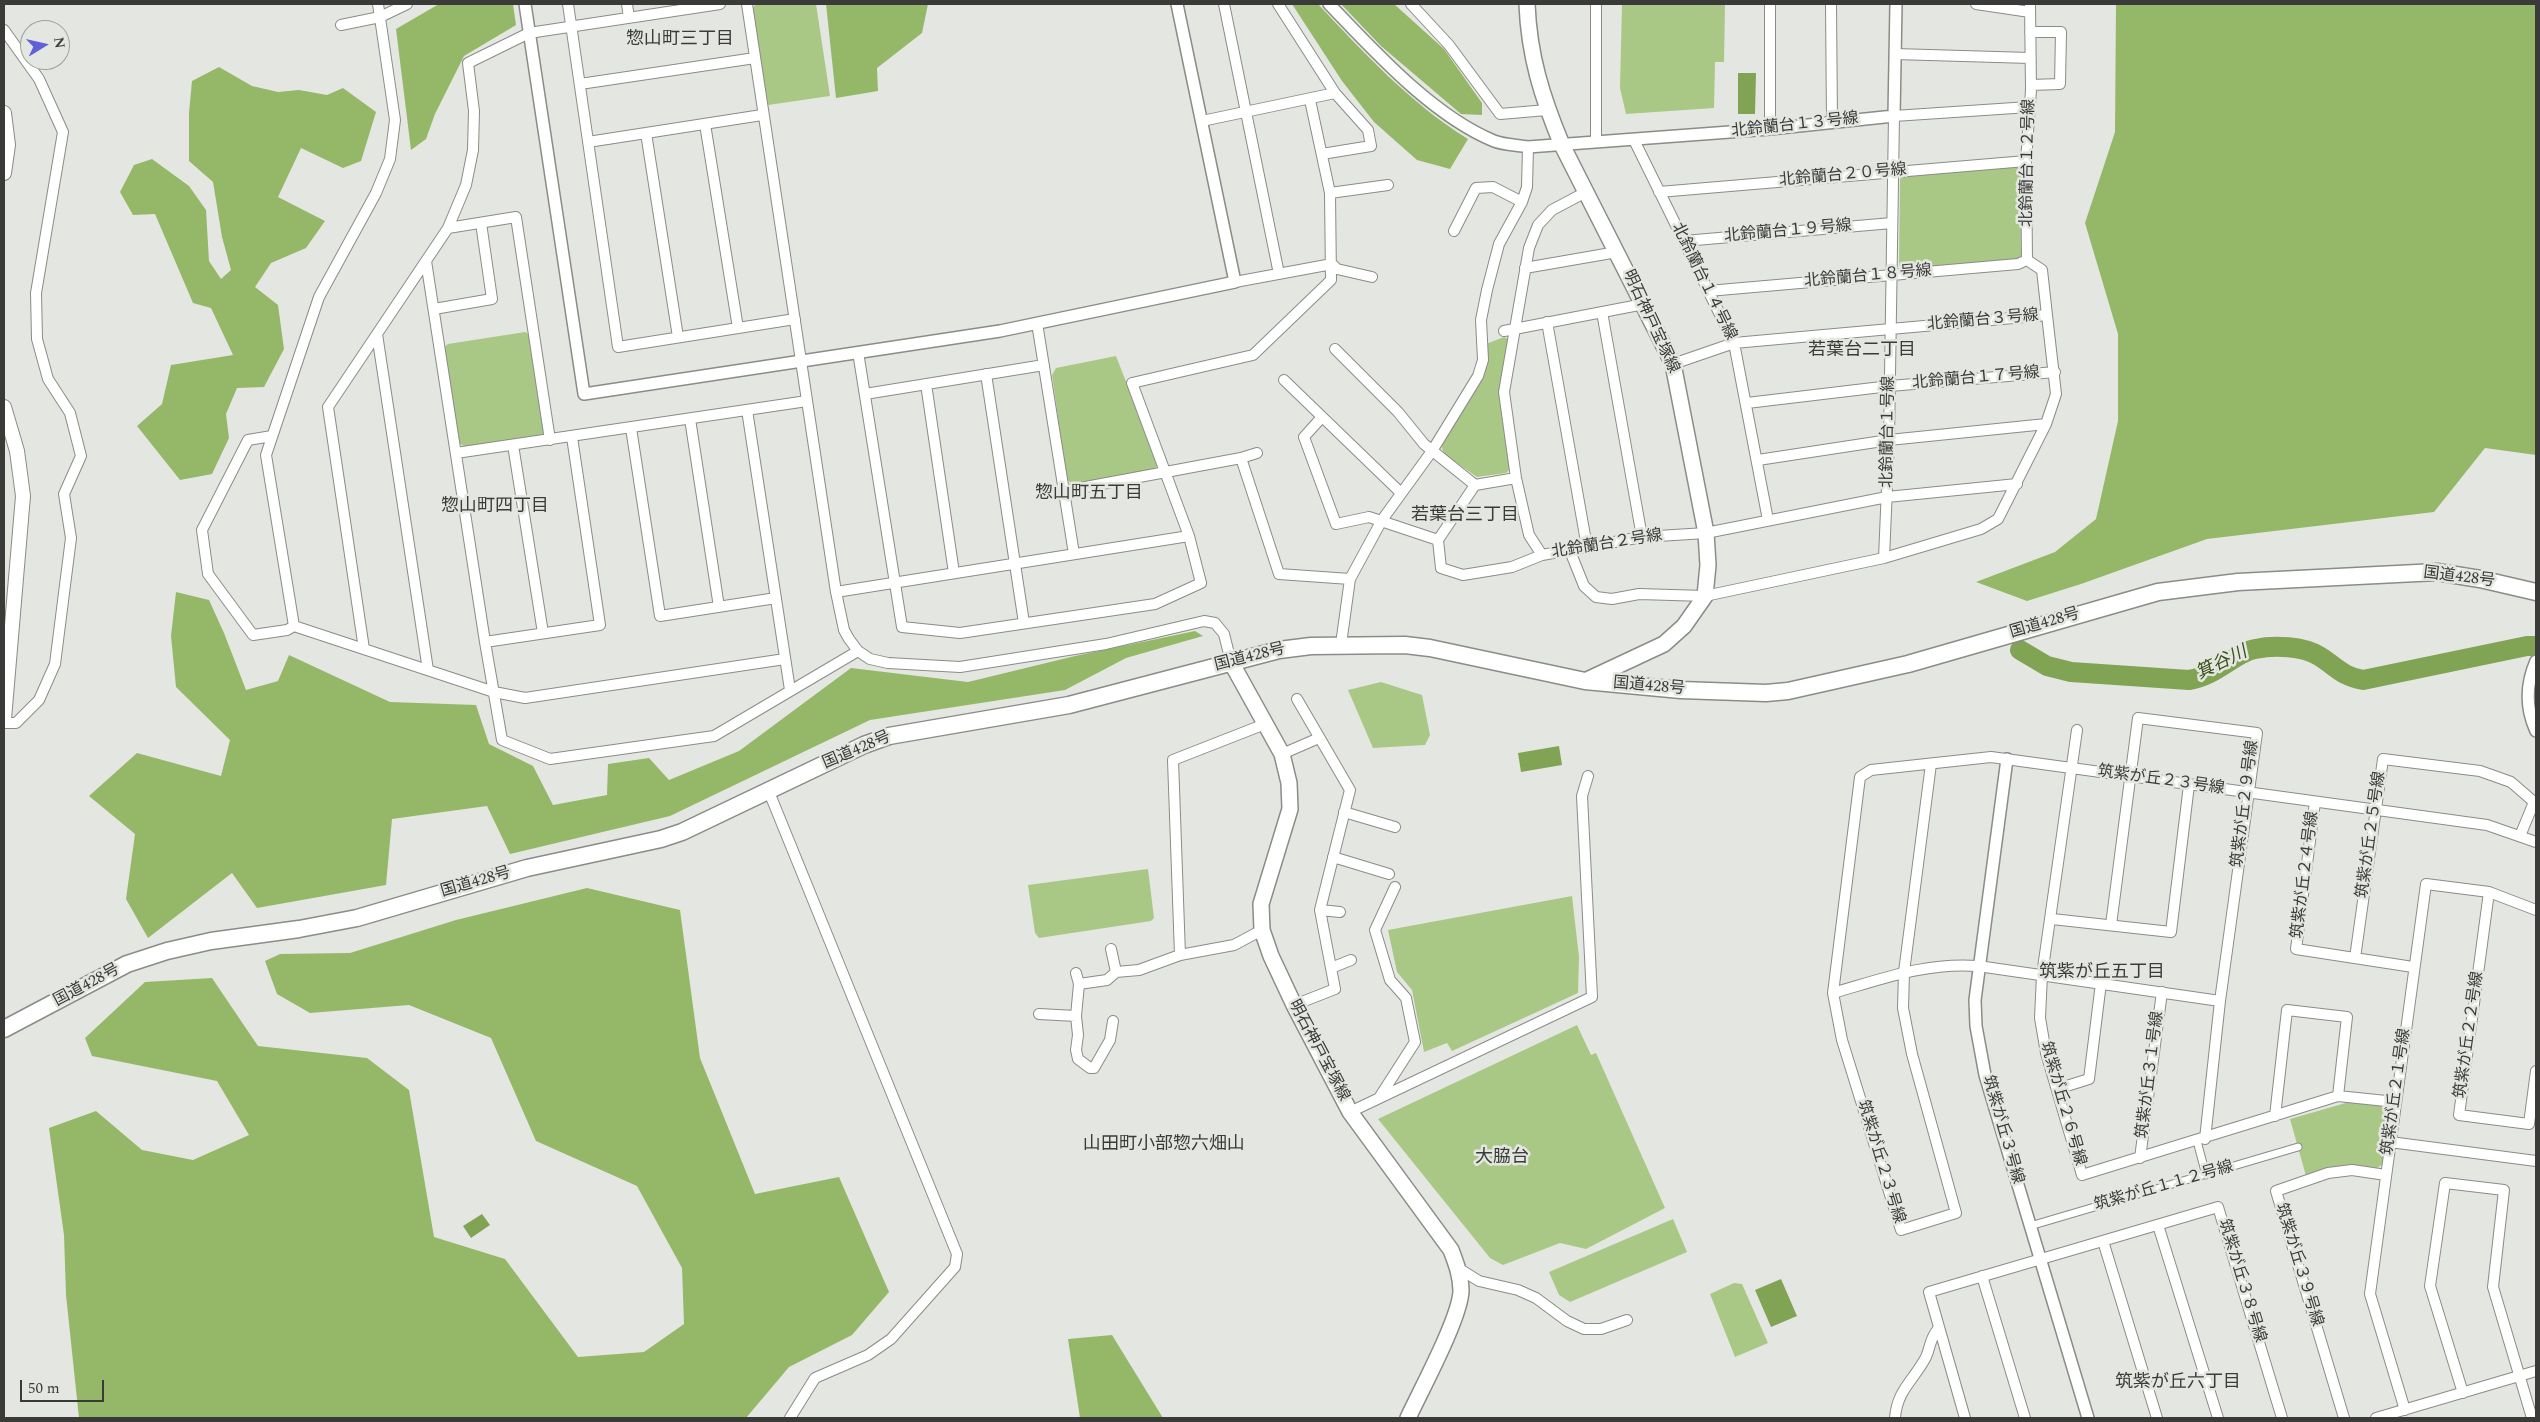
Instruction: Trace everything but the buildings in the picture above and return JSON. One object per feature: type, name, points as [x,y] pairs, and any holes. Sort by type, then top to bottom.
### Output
[{"type":"highway","name":"国道428号","points":[[4,1029],[127,964],[167,951],[211,941],[290,931],[357,918],[527,868],[661,839],[689,829],[864,745],[889,736],[932,727],[1043,710],[1279,650],[1341,644],[1430,648],[1585,681],[1690,690],[1758,693],[1788,691],[1908,664],[2158,592],[2238,582],[2437,572],[2480,579],[2536,592]]},
{"type":"main road","name":"明石神戸宝塚線","points":[[1527,4],[1528,33],[1536,75],[1547,110],[1562,145],[1673,364],[1706,533],[1708,565],[1705,596],[1684,626],[1664,644],[1585,681]]},
{"type":"main road","points":[[4,113],[8,145],[4,173]]},
{"type":"main road","points":[[4,407],[17,451],[23,496],[4,719]]},
{"type":"main road","name":"明石神戸宝塚線","points":[[1232,662],[1282,754],[1289,783],[1290,809],[1262,897],[1262,930],[1271,956],[1294,1005],[1350,1112],[1451,1250],[1458,1268],[1461,1292],[1457,1312],[1408,1418]]},
{"type":"street","points":[[294,626],[266,455],[319,297],[376,193],[390,159],[394,120],[378,4]]},
{"type":"street","points":[[341,25],[380,17],[407,4]]},
{"type":"street","points":[[525,4],[584,394],[1037,323],[1332,264]]},
{"type":"street","points":[[568,4],[618,347],[795,319]]},
{"type":"street","points":[[627,4],[629,18]]},
{"type":"street","points":[[364,649],[328,407],[448,228],[466,185],[473,150],[474,111],[468,63],[529,33],[629,18],[689,6],[720,4]]},
{"type":"street","points":[[747,4],[762,115],[836,592],[844,630],[858,651],[870,660],[888,663],[960,667],[1106,644],[1204,621],[1215,623],[1224,634],[1232,662]]},
{"type":"street","points":[[1177,4],[1235,282]]},
{"type":"street","points":[[1224,4],[1279,274]]},
{"type":"street","points":[[1278,4],[1335,93],[1368,130],[1371,146],[1322,154]]},
{"type":"street","name":"北鈴蘭台１３号線","points":[[1329,4],[1372,48],[1447,116],[1495,142],[1528,147],[1770,129],[1894,116],[2029,107]]},
{"type":"street","points":[[1411,4],[1449,45],[1500,114],[1547,110]]},
{"type":"street","points":[[1596,4],[1596,142]]},
{"type":"street","points":[[1770,4],[1770,129]]},
{"type":"street","points":[[1831,4],[1832,122]]},
{"type":"street","name":"北鈴蘭台１号線","points":[[1884,558],[1889,440],[1896,4]]},
{"type":"street","points":[[1976,4],[2030,8]]},
{"type":"street","name":"北鈴蘭台１２号線","points":[[2027,260],[2026,161],[2031,85],[2030,8]]},
{"type":"street","points":[[4,30],[39,79],[63,132],[36,293],[37,339],[48,379],[70,413],[81,456],[64,494],[71,538],[55,664],[39,700],[16,723],[4,723]]},
{"type":"street","points":[[2030,32],[2060,32],[2060,84],[2031,85]]},
{"type":"street","points":[[1895,54],[2030,58]]},
{"type":"street","points":[[580,84],[754,58]]},
{"type":"street","points":[[1202,121],[1310,100],[1335,93]]},
{"type":"street","points":[[858,352],[902,627],[960,633],[1155,604],[1202,583],[1189,536],[1132,383],[1253,355],[1331,280],[1330,193],[1310,100]]},
{"type":"street","points":[[588,142],[762,115]]},
{"type":"street","points":[[705,124],[738,328]]},
{"type":"street","points":[[646,133],[678,338]]},
{"type":"street","name":"北鈴蘭台１４号線","points":[[1634,140],[1734,342],[1768,520]]},
{"type":"street","points":[[1341,644],[1350,579],[1382,520],[1432,451],[1478,376],[1484,360],[1481,320],[1499,244],[1522,202],[1529,169],[1528,147]]},
{"type":"street","name":"北鈴蘭台２０号線","points":[[1659,192],[2026,161]]},
{"type":"street","points":[[1330,193],[1388,185]]},
{"type":"street","points":[[1454,231],[1476,188],[1493,186],[1522,202]]},
{"type":"street","name":"北鈴蘭台２号線","points":[[1586,192],[1552,210],[1538,225],[1529,248],[1509,330],[1504,392],[1516,478],[1529,535],[1542,555],[1642,536],[1706,533],[1887,497],[2018,484]]},
{"type":"street","points":[[448,228],[516,217],[550,440]]},
{"type":"street","points":[[434,309],[492,299],[481,223]]},
{"type":"street","name":"北鈴蘭台１９号線","points":[[1684,241],[1892,223]]},
{"type":"street","points":[[1525,268],[1617,252]]},
{"type":"street","points":[[2027,260],[2042,270],[2047,315]]},
{"type":"street","name":"北鈴蘭台１８号線","points":[[1708,291],[2018,264],[2027,260]]},
{"type":"street","points":[[426,261],[502,740],[550,759],[714,736],[858,651]]},
{"type":"street","points":[[1332,264],[1337,269],[1372,277]]},
{"type":"street","points":[[1509,330],[1644,304]]},
{"type":"street","points":[[1602,312],[1642,536]]},
{"type":"street","name":"北鈴蘭台３号線","points":[[1673,364],[1734,342],[2047,315],[2056,394],[2046,424],[2018,484],[1998,519],[1981,530],[1884,558]]},
{"type":"street","points":[[1547,322],[1587,547]]},
{"type":"street","points":[[1037,323],[1074,554]]},
{"type":"street","points":[[1482,336],[1493,333]]},
{"type":"street","points":[[377,334],[428,670]]},
{"type":"street","points":[[1335,349],[1398,412],[1424,444],[1475,485]]},
{"type":"street","points":[[865,394],[1044,365]]},
{"type":"street","name":"北鈴蘭台１７号線","points":[[1747,403],[1890,386],[2055,372]]},
{"type":"street","points":[[986,374],[1024,623]]},
{"type":"street","points":[[1284,380],[1401,493]]},
{"type":"street","points":[[926,384],[954,573]]},
{"type":"street","points":[[456,453],[807,401]]},
{"type":"street","points":[[747,410],[790,690]]},
{"type":"street","points":[[1322,417],[1304,436],[1336,524],[1369,517],[1438,540]]},
{"type":"street","points":[[690,419],[719,607]]},
{"type":"street","points":[[1758,460],[1889,440],[2046,424]]},
{"type":"street","points":[[631,428],[660,616],[776,598]]},
{"type":"street","points":[[272,436],[248,440],[202,530],[208,574],[253,635],[287,630],[294,626],[494,692],[525,698],[785,659]]},
{"type":"street","points":[[485,642],[600,625],[572,437]]},
{"type":"street","points":[[513,445],[543,633]]},
{"type":"street","points":[[1064,491],[1166,473],[1257,453]]},
{"type":"street","points":[[1241,458],[1279,574],[1350,579]]},
{"type":"street","points":[[1516,478],[1475,485],[1438,540],[1441,568],[1463,575],[1512,567],[1542,555]]},
{"type":"street","points":[[836,592],[1189,536]]},
{"type":"street","points":[[1570,551],[1584,586],[1596,597],[1612,599],[1639,594],[1705,596],[1884,558]]},
{"type":"street","points":[[2533,672],[2528,702],[2536,731]]},
{"type":"street","points":[[1294,1005],[1335,989],[1320,910],[1350,790],[1297,699]]},
{"type":"street","name":"筑紫が丘２９号線","points":[[2111,925],[2138,718],[2257,734],[2201,1140]]},
{"type":"street","points":[[1180,955],[1173,760],[1265,724]]},
{"type":"street","name":"筑紫が丘２６号線","points":[[2077,730],[2052,919],[2042,975],[2040,1018],[2057,1089],[2082,1175],[2201,1140],[2338,1096],[2396,1102]]},
{"type":"street","points":[[1282,754],[1319,738]]},
{"type":"street","name":"筑紫が丘２３号線","points":[[1931,764],[1904,972],[1903,1008],[1912,1054],[1956,1213],[1901,1230],[1842,1040],[1833,993],[1860,777],[1871,770],[1991,757],[2487,825],[2536,842]]},
{"type":"street","name":"筑紫が丘３号線","points":[[2006,759],[1978,966],[1974,1013],[1979,1048],[2088,1418]]},
{"type":"street","name":"筑紫が丘２５号線","points":[[2355,958],[2383,759],[2480,771],[2511,782],[2534,802],[2520,836]]},
{"type":"street","points":[[1350,1112],[1592,997],[1582,796],[1588,776]]},
{"type":"street","points":[[2052,919],[2171,932],[2188,785]]},
{"type":"street","points":[[769,792],[957,1254],[955,1267],[890,1339],[868,1355],[815,1378],[790,1418]]},
{"type":"street","name":"筑紫が丘２４号線","points":[[2315,802],[2296,949],[2413,967]]},
{"type":"street","points":[[1344,812],[1395,827]]},
{"type":"street","points":[[1333,857],[1389,874]]},
{"type":"street","name":"筑紫が丘２１号線","points":[[2405,1410],[2370,1294],[2413,967],[2426,884],[2489,892],[2536,910]]},
{"type":"street","points":[[1379,1098],[1415,1042],[1406,998],[1390,980],[1375,930],[1395,886]]},
{"type":"street","name":"筑紫が丘２２号線","points":[[2489,892],[2459,1115],[2529,1124],[2536,1070]]},
{"type":"street","points":[[1320,910],[1340,912]]},
{"type":"street","points":[[1080,984],[1107,980],[1116,972],[1139,970],[1180,955],[1234,945],[1262,930]]},
{"type":"street","points":[[1111,949],[1116,972]]},
{"type":"street","points":[[1331,968],[1351,960]]},
{"type":"street","points":[[1833,993],[1904,972],[1949,964],[1978,966],[2220,1001]]},
{"type":"street","points":[[1076,973],[1080,984],[1076,1016],[1078,1035],[1076,1050],[1078,1059],[1090,1068],[1094,1068],[1110,1040],[1113,1020]]},
{"type":"street","points":[[2057,1089],[2089,1080],[2101,984]]},
{"type":"street","name":"筑紫が丘３１号線","points":[[2140,1158],[2162,992]]},
{"type":"street","points":[[2275,1116],[2287,1010],[2347,1017],[2338,1096]]},
{"type":"street","points":[[1040,1014],[1076,1016]]},
{"type":"street","points":[[2201,1140],[2206,1175]]},
{"type":"street","points":[[2390,1142],[2536,1161]]},
{"type":"street","name":"筑紫が丘１１２号線","points":[[2030,1226],[2298,1147]]},
{"type":"street","name":"筑紫が丘３９号線","points":[[2344,1418],[2276,1191],[2328,1173],[2352,1170],[2386,1174]]},
{"type":"street","points":[[2463,1393],[2430,1286],[2445,1183],[2504,1190],[2493,1287],[2532,1418]]},
{"type":"street","name":"筑紫が丘３８号線","points":[[1938,1329],[1929,1292],[2218,1207],[2282,1418]]},
{"type":"street","points":[[2158,1225],[2218,1418]]},
{"type":"street","points":[[2103,1241],[2157,1418]]},
{"type":"street","points":[[1458,1268],[1478,1281],[1518,1290],[1536,1298],[1567,1321],[1584,1329],[1601,1329],[1627,1320]]},
{"type":"street","points":[[1982,1276],[2025,1418]]},
{"type":"street","points":[[1894,1418],[1896,1403],[1926,1356],[1930,1338],[1938,1329]]},
{"type":"street","points":[[1938,1329],[1965,1418]]},
{"type":"street","points":[[2376,1418],[2536,1371]]},
{"type":"shaded area","points":[[439,4],[513,4],[516,25],[464,56],[435,114],[426,139],[411,150],[396,29]]},
{"type":"shaded area","points":[[756,4],[816,4],[830,96],[768,105],[752,9]]},
{"type":"shaded area","points":[[826,4],[928,4],[922,33],[877,68],[878,91],[836,98]]},
{"type":"shaded area","points":[[1292,4],[1318,4],[1370,59],[1407,94],[1468,139],[1450,169],[1417,160],[1374,122],[1342,81]]},
{"type":"shaded area","points":[[1341,4],[1394,4],[1444,49],[1482,103],[1482,115],[1461,114],[1381,46]]},
{"type":"shaded area","points":[[1622,4],[1725,4],[1724,62],[1715,62],[1714,108],[1626,114],[1620,88]]},
{"type":"shaded area","points":[[2116,4],[2536,4],[2536,455],[2485,448],[2434,512],[2207,539],[2081,584],[2027,601],[1976,582],[2055,552],[2096,519],[2118,421],[2118,334],[2085,223],[2115,132]]},
{"type":"shaded area","points":[[219,67],[252,86],[278,92],[299,90],[327,95],[343,88],[376,112],[361,161],[343,168],[301,148],[278,197],[325,221],[306,248],[271,263],[255,287],[278,305],[284,349],[264,387],[237,388],[226,414],[229,438],[212,474],[180,480],[137,426],[162,404],[171,365],[233,355],[211,308],[193,303],[155,214],[133,215],[120,192],[134,165],[152,159],[189,186],[206,210],[209,261],[221,279],[231,270],[222,237],[213,182],[189,161],[189,113],[192,81]]},
{"type":"shaded area","points":[[1738,73],[1756,73],[1755,114],[1738,114]]},
{"type":"shaded area","points":[[2017,166],[2020,169],[2021,256],[2016,261],[1904,269],[1899,265],[1900,179],[1907,174]]},
{"type":"shaded area","points":[[525,332],[531,336],[545,431],[539,437],[467,448],[459,443],[444,347],[448,344]]},
{"type":"shaded area","points":[[1504,337],[1508,339],[1499,392],[1510,469],[1506,473],[1477,477],[1444,454],[1441,445],[1488,364],[1486,344]]},
{"type":"shaded area","points":[[1116,356],[1158,464],[1153,472],[1072,484],[1067,480],[1052,375],[1056,368]]},
{"type":"shaded area","points":[[176,592],[209,600],[246,690],[278,681],[289,655],[390,702],[476,705],[489,744],[533,766],[553,805],[607,795],[608,764],[649,758],[669,780],[739,751],[851,668],[968,682],[1075,656],[1195,631],[1203,636],[1126,658],[1065,690],[870,720],[670,816],[510,854],[487,806],[392,819],[386,885],[257,908],[232,873],[148,938],[126,899],[135,834],[89,796],[137,753],[221,776],[230,740],[176,687],[171,636]]},
{"type":"shaded area","points":[[1381,682],[1422,695],[1430,735],[1425,745],[1373,748],[1348,690]]},
{"type":"shaded area","points":[[1559,746],[1562,765],[1521,772],[1518,753]]},
{"type":"shaded area","points":[[1148,869],[1154,918],[1151,921],[1039,938],[1035,933],[1028,885]]},
{"type":"shaded area","points":[[587,888],[680,910],[700,1058],[755,1194],[839,1177],[889,1292],[852,1335],[789,1367],[746,1418],[79,1418],[66,1295],[64,1235],[49,1128],[96,1111],[142,1150],[193,1160],[249,1135],[217,1081],[92,1056],[85,1038],[145,982],[212,978],[258,1046],[367,1058],[409,1090],[434,1237],[505,1259],[578,1357],[644,1352],[684,1324],[682,1268],[637,1186],[536,1141],[491,1038],[409,1005],[310,1013],[277,994],[265,961],[280,954],[350,953],[456,920]]},
{"type":"shaded area","points":[[1572,896],[1579,957],[1578,993],[1452,1051],[1447,1043],[1424,1052],[1412,990],[1397,972],[1388,930]]},
{"type":"shaded area","points":[[1577,1025],[1591,1055],[1596,1053],[1665,1208],[1586,1249],[1560,1243],[1503,1265],[1490,1258],[1378,1119]]},
{"type":"shaded area","points":[[2349,1102],[2386,1105],[2390,1110],[2383,1164],[2377,1168],[2333,1168],[2306,1176],[2290,1119]]},
{"type":"shaded area","points":[[482,1214],[490,1225],[471,1238],[463,1226]]},
{"type":"shaded area","points":[[1673,1219],[1687,1252],[1570,1302],[1559,1295],[1549,1272]]},
{"type":"shaded area","points":[[1781,1279],[1797,1316],[1771,1327],[1755,1290]]},
{"type":"shaded area","points":[[1734,1283],[1742,1284],[1768,1343],[1735,1357],[1710,1294]]},
{"type":"shaded area","points":[[1112,1335],[1163,1418],[1080,1418],[1068,1339]]},
{"type":"waterway","name":"箕谷川","points":[[2020,650],[2047,666],[2071,672],[2189,680],[2208,674],[2247,651],[2288,647],[2305,650],[2319,656],[2344,674],[2363,680],[2527,646],[2536,646]]},
{"type":"district","name":"惣山町三丁目","points":[[680,40]]},
{"type":"district","name":"若葉台二丁目","points":[[1862,351]]},
{"type":"district","name":"惣山町五丁目","points":[[1089,494]]},
{"type":"district","name":"惣山町四丁目","points":[[495,507]]},
{"type":"district","name":"若葉台三丁目","points":[[1465,516]]},
{"type":"district","name":"筑紫が丘五丁目","points":[[2102,973]]},
{"type":"district","name":"山田町小部惣六畑山","points":[[1164,1145]]},
{"type":"district","name":"大脇台","points":[[1502,1158]]},
{"type":"district","name":"筑紫が丘六丁目","points":[[2178,1383]]}]
